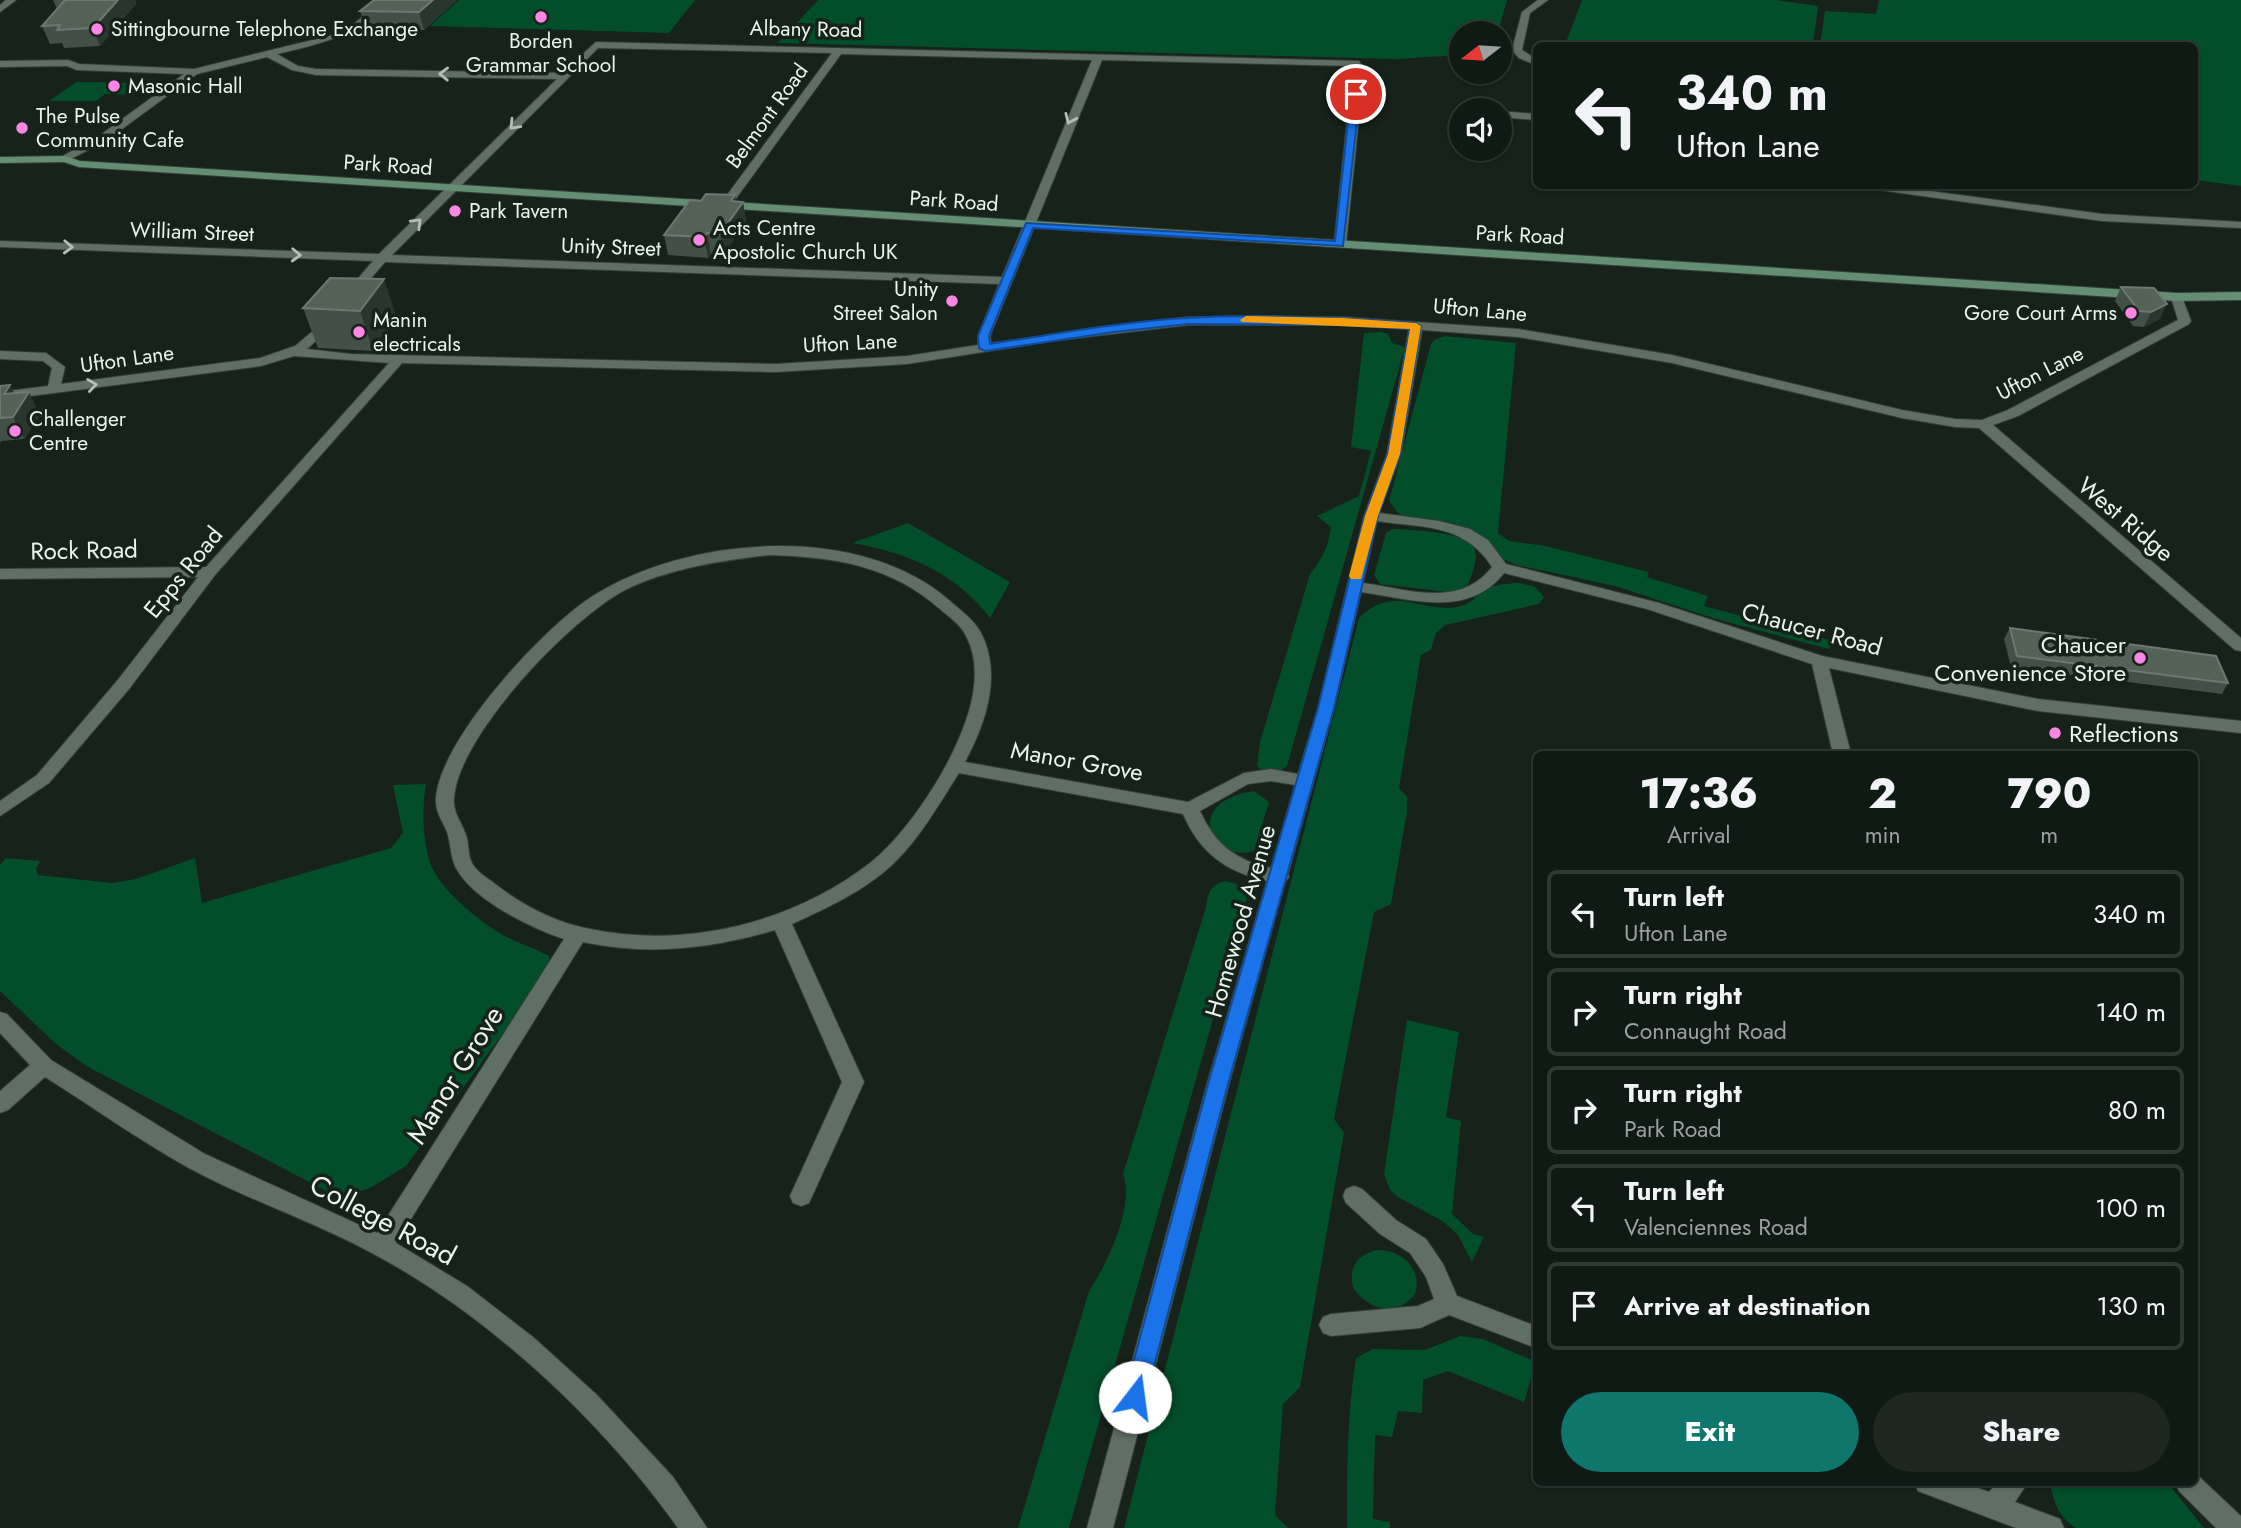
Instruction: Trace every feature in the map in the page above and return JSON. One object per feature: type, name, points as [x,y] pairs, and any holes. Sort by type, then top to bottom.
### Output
[{"type":"street","points":[[0,9],[12,0]]},
{"type":"street","points":[[0,64],[68,63],[78,67],[194,72],[347,32],[388,0]]},
{"type":"street","points":[[1533,61],[1522,56],[1517,50],[1526,12],[1544,0]]},
{"type":"street","name":"Albany Road","points":[[295,352],[309,345],[321,334],[382,258],[596,45],[1356,63],[1359,65],[1339,244]]},
{"type":"street","name":"Belmont Road","points":[[725,205],[840,50]]},
{"type":"street","points":[[267,54],[295,68],[316,72],[562,76]]},
{"type":"street","points":[[985,348],[984,336],[1050,165],[1098,57]]},
{"type":"street","points":[[65,159],[103,138],[194,72]]},
{"type":"street","points":[[1512,115],[1533,117]]},
{"type":"street","name":"Park Road","points":[[0,160],[65,159],[93,165],[1029,225],[2177,297],[2241,296]]},
{"type":"street","points":[[1884,189],[2064,214],[2175,225],[2241,225]]},
{"type":"street","name":"William Street","points":[[0,244],[382,258]]},
{"type":"street","name":"Unity Street","points":[[382,258],[1006,281]]},
{"type":"street","name":"Ufton Lane","points":[[0,396],[261,362],[295,352],[319,357],[776,368],[907,360],[1114,328],[1202,320],[1342,321],[1518,333],[1672,359],[1902,414],[1955,423],[1983,424],[2012,413],[2185,321],[2177,297]]},
{"type":"street","name":"Homewood Avenue","points":[[1100,1528],[1218,1084],[1306,781],[1371,516],[1394,454],[1416,326]]},
{"type":"street","points":[[0,355],[46,357],[59,367],[53,391]]},
{"type":"street","name":"Epps Road","points":[[0,810],[43,779],[123,685],[210,572],[400,358]]},
{"type":"street","name":"West Ridge","points":[[1983,424],[2241,646]]},
{"type":"street","points":[[1354,586],[1445,598],[1467,595],[1485,585],[1500,567],[1488,549],[1472,535],[1452,529],[1371,516]]},
{"type":"street","points":[[769,550],[827,553],[869,562],[912,578],[971,630],[982,659],[983,692],[955,766],[910,832],[879,866],[836,897],[780,920],[717,938],[675,944],[624,945],[577,935],[529,918],[493,898],[462,867],[456,830],[445,813],[447,785],[458,759],[508,686],[553,636],[574,618],[619,587],[648,575],[714,558],[769,550]]},
{"type":"street","name":"Chaucer Road","points":[[1500,567],[1653,606],[1819,662],[2038,705],[2241,727]]},
{"type":"street","name":"Rock Road","points":[[0,574],[210,572]]},
{"type":"street","points":[[1819,662],[1841,751]]},
{"type":"street","name":"Manor Grove","points":[[955,766],[1190,809]]},
{"type":"street","points":[[1280,877],[1251,872],[1230,864],[1205,839],[1190,809],[1244,779],[1271,775],[1306,781]]},
{"type":"street","points":[[780,920],[853,1082],[801,1196]]},
{"type":"street","name":"Manor Grove","points":[[381,1246],[577,935]]},
{"type":"street","name":"College Road","points":[[0,1020],[44,1066],[197,1161],[381,1246],[459,1294],[588,1403],[664,1486],[694,1528]]},
{"type":"street","points":[[0,1104],[44,1066]]},
{"type":"street","points":[[1354,1196],[1388,1227],[1418,1246],[1435,1271],[1448,1304]]},
{"type":"street","points":[[1331,1325],[1420,1317],[1448,1304],[1533,1336]]},
{"type":"street","points":[[1938,1486],[2051,1528]]},
{"type":"street","points":[[1994,1507],[2012,1486]]},
{"type":"street","points":[[2192,1486],[2234,1528]]},
{"type":"green space","name":"Borden Grammar School","points":[[459,0],[695,0],[669,33],[430,26]]},
{"type":"green space","points":[[818,0],[1507,0],[1501,21],[1449,21],[1449,56],[1397,59],[778,43]]},
{"type":"green space","points":[[1582,0],[1777,0],[1818,6],[1813,42],[1566,42]]},
{"type":"green space","points":[[1879,0],[2241,0],[2241,186],[2198,180],[2198,42],[1820,42],[1825,11],[1876,14]]},
{"type":"green space","points":[[76,82],[165,84],[151,95],[105,94],[96,101],[49,101]]},
{"type":"green space","points":[[1364,333],[1388,334],[1392,343],[1405,347],[1287,766],[1279,772],[1264,772],[1257,766],[1260,742],[1310,574],[1324,552],[1330,534],[1331,527],[1317,516],[1359,496],[1371,451],[1351,447]]},
{"type":"green space","points":[[1445,336],[1516,343],[1498,533],[1509,541],[1546,546],[1649,572],[1647,577],[1708,596],[1704,606],[1833,641],[1829,649],[1716,619],[1615,586],[1517,565],[1498,557],[1484,540],[1408,519],[1398,513],[1389,501],[1431,344]]},
{"type":"green space","points":[[908,523],[1010,582],[990,618],[962,589],[928,567],[892,552],[852,543]]},
{"type":"green space","points":[[1393,529],[1451,535],[1471,544],[1476,559],[1467,587],[1446,592],[1380,584],[1374,575],[1386,533]]},
{"type":"green space","points":[[1518,583],[1534,586],[1544,597],[1539,604],[1445,625],[1436,633],[1431,650],[1421,655],[1399,788],[1407,797],[1407,812],[1391,904],[1374,912],[1334,1119],[1344,1133],[1300,1387],[1283,1404],[1275,1515],[1288,1528],[1124,1528],[1359,618],[1372,607],[1386,602],[1412,602],[1451,608],[1464,605],[1490,587]]},
{"type":"green space","points":[[426,784],[424,835],[436,875],[453,896],[476,916],[509,938],[549,956],[550,962],[506,1029],[406,1166],[372,1187],[342,1199],[88,1067],[56,1044],[0,991],[0,865],[6,858],[40,861],[36,869],[38,875],[112,883],[136,879],[195,858],[202,903],[391,848],[403,833],[393,785]]},
{"type":"green space","points":[[1254,791],[1269,802],[1254,851],[1239,853],[1226,849],[1216,841],[1211,830],[1211,818],[1217,807],[1231,797]]},
{"type":"green space","points":[[1226,881],[1243,886],[1247,899],[1069,1528],[1018,1528],[1089,1291],[1104,1266],[1117,1235],[1125,1202],[1123,1174],[1208,897],[1213,887]]},
{"type":"green space","points":[[1407,1020],[1459,1032],[1446,1117],[1461,1121],[1452,1214],[1473,1234],[1484,1237],[1472,1262],[1458,1235],[1444,1222],[1398,1197],[1390,1190],[1384,1174]]},
{"type":"green space","points":[[1377,1250],[1402,1257],[1416,1276],[1415,1294],[1400,1306],[1374,1306],[1353,1287],[1352,1273],[1356,1262]]},
{"type":"green space","points":[[1460,1336],[1483,1339],[1533,1361],[1533,1372],[1524,1402],[1448,1371],[1423,1380],[1422,1413],[1398,1411],[1392,1437],[1375,1435],[1373,1519],[1390,1522],[1390,1528],[1347,1528],[1349,1421],[1356,1358],[1373,1349],[1425,1350]]},
{"type":"green space","points":[[2051,1486],[2170,1486],[2204,1528],[2076,1528],[2065,1520]]},
{"type":"building","points":[[65,0],[118,0],[93,28],[57,30],[60,25],[42,26]]},
{"type":"building","points":[[374,0],[433,0],[419,12],[360,11]]},
{"type":"building","points":[[706,194],[735,195],[731,201],[743,202],[720,234],[707,233],[704,237],[664,235],[690,200],[701,201]]},
{"type":"building","points":[[330,278],[384,279],[360,311],[303,308]]},
{"type":"building","points":[[2121,287],[2154,288],[2167,304],[2151,312],[2139,311]]},
{"type":"building","points":[[10,385],[4,394],[29,392],[13,417],[0,418],[0,386]]},
{"type":"building","points":[[2010,628],[2216,656],[2228,683],[2017,656]]},
{"type":"slow traffic","points":[[1246,320],[1342,321],[1416,326],[1394,454],[1371,516],[1356,576]]},
{"type":"place","name":"Borden Grammar School","points":[[541,17]]},
{"type":"place","name":"Sittingbourne Telephone Exchange","points":[[97,29]]},
{"type":"place","name":"Masonic Hall","points":[[114,86]]},
{"type":"place","name":"The Pulse Community Cafe","points":[[22,128]]},
{"type":"place","name":"Park Tavern","points":[[455,211]]},
{"type":"place","name":"Acts Centre Apostolic Church UK","points":[[699,240]]},
{"type":"place","name":"Unity Street Salon","points":[[952,301]]},
{"type":"place","name":"Gore Court Arms","points":[[2131,313]]},
{"type":"place","name":"Manin electricals","points":[[359,332]]},
{"type":"place","name":"Challenger Centre","points":[[15,431]]},
{"type":"place","name":"Chaucer Convenience Store","points":[[2140,658]]},
{"type":"place","name":"Reflections","points":[[2055,733]]},
{"type":"route","points":[[1135,1397],[1218,1084],[1280,877],[1326,708],[1371,516],[1394,454],[1416,326],[1342,321],[1188,321],[1114,328],[985,348],[984,336],[1029,225],[1339,244],[1356,94]]}]
